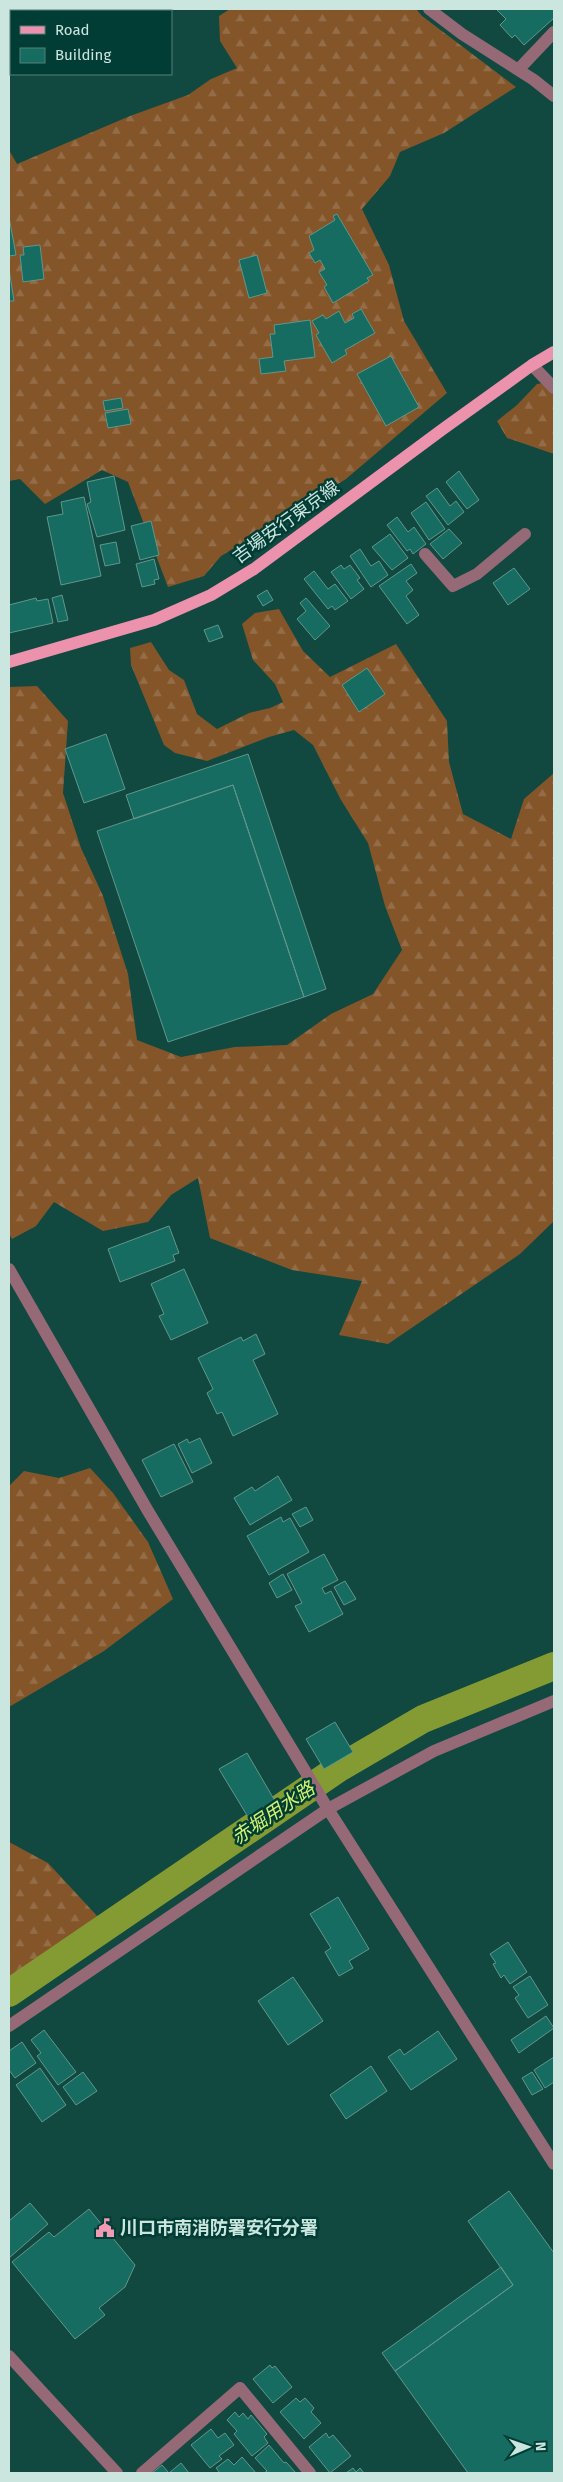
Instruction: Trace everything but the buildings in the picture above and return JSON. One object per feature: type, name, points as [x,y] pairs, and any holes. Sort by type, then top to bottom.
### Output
[{"type":"main road","name":"吉場安行東京線","points":[[9,662],[154,620],[211,595],[254,569],[532,365],[554,352]]},
{"type":"street","points":[[428,9],[554,96]]},
{"type":"street","points":[[518,70],[554,32]]},
{"type":"street","points":[[532,365],[554,388]]},
{"type":"street","points":[[425,554],[453,586],[477,574],[525,534]]},
{"type":"street","points":[[9,1269],[148,1511],[328,1809],[554,2164]]},
{"type":"street","points":[[9,2026],[328,1809],[434,1751],[554,1701]]},
{"type":"street","points":[[9,2356],[117,2473]]},
{"type":"street","points":[[142,2473],[240,2388],[310,2473]]},
{"type":"green space","points":[[230,9],[416,9],[422,16],[516,87],[444,133],[400,152],[390,176],[362,209],[389,265],[404,321],[447,393],[346,479],[221,556],[204,576],[168,587],[128,482],[102,470],[45,504],[20,479],[9,481],[9,150],[17,164],[130,116],[188,95],[211,79],[237,68],[220,41],[219,16]]},
{"type":"green space","points":[[554,381],[554,454],[507,438],[497,421],[517,405],[537,384]]},
{"type":"green space","points":[[279,609],[303,651],[330,677],[396,644],[447,721],[449,762],[463,814],[511,839],[524,799],[554,773],[554,1221],[520,1254],[388,1344],[339,1335],[362,1281],[292,1270],[210,1238],[198,1178],[171,1195],[148,1222],[103,1231],[54,1202],[36,1226],[12,1239],[9,1234],[9,687],[37,686],[68,721],[63,793],[81,848],[103,896],[128,974],[137,1040],[181,1057],[235,1047],[287,1045],[331,1014],[373,994],[402,950],[385,906],[368,843],[341,800],[313,745],[294,730],[269,737],[207,761],[175,753],[164,745],[131,665],[130,648],[151,642],[169,670],[184,680],[197,714],[217,729],[249,713],[270,708],[283,702],[275,684],[253,660],[242,624],[255,613]]},
{"type":"green space","points":[[90,1468],[113,1493],[148,1542],[173,1599],[104,1651],[9,1707],[9,1486],[24,1471],[59,1478]]},
{"type":"green space","points":[[9,1842],[48,1863],[99,1918],[9,1980]]},
{"type":"waterway","name":"赤堀用水路","points":[[9,1993],[339,1768],[423,1719],[554,1666]]},
{"type":"place","name":"川口市南消防署安行分署","points":[[105,2228]]}]
